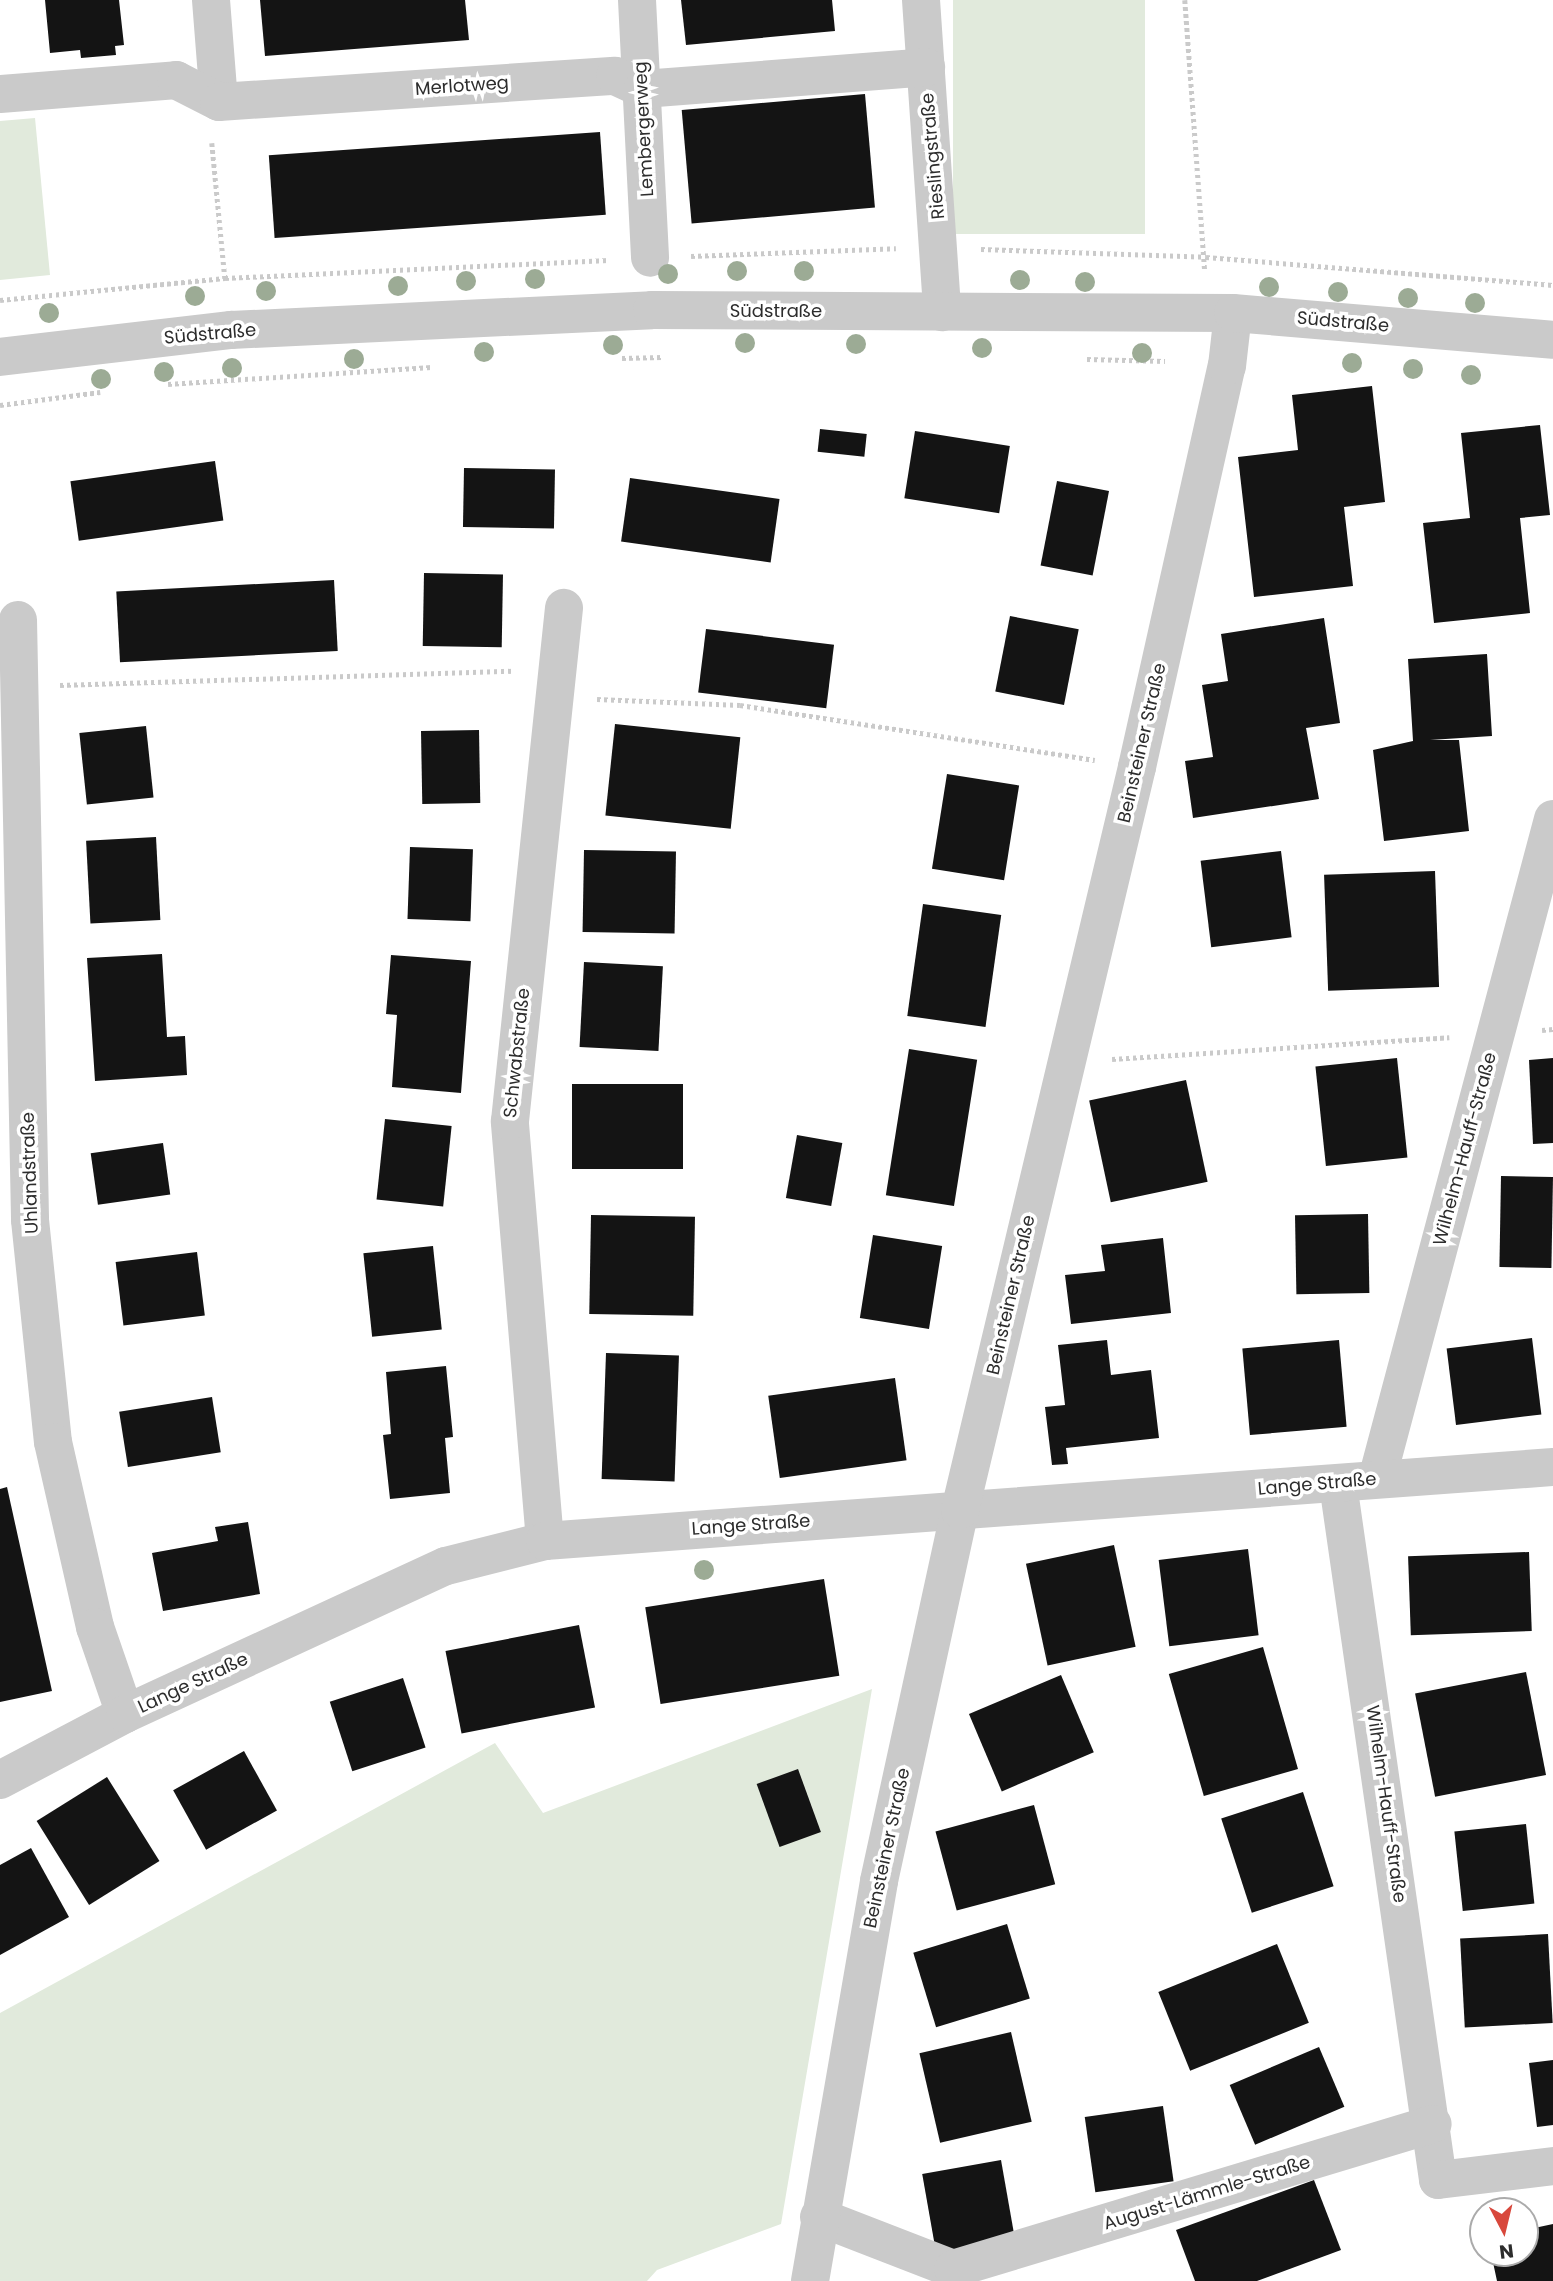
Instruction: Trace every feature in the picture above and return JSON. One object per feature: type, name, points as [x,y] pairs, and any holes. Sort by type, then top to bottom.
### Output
[{"type":"street","points":[[211,0],[219,102]]},
{"type":"street","name":"Lembergerweg","points":[[637,0],[650,258]]},
{"type":"street","name":"Rieslingstraße","points":[[921,0],[940,246],[942,312]]},
{"type":"street","name":"Merlotweg","points":[[219,102],[615,76],[643,89],[926,67]]},
{"type":"street","points":[[0,94],[176,80],[219,102]]},
{"type":"street","name":"Südstraße","points":[[0,357],[244,330],[652,310],[1233,313],[1553,340]]},
{"type":"street","name":"Beinsteiner Straße","points":[[810,2281],[878,1881],[960,1510],[1137,767],[1227,366],[1233,313]]},
{"type":"street","name":"Schwabstraße","points":[[545,1541],[510,1121],[564,608]]},
{"type":"street","name":"Uhlandstraße","points":[[18,620],[30,1220],[53,1442],[95,1627],[125,1714]]},
{"type":"street","name":"Wilhelm-Hauff-Straße","points":[[1377,1479],[1553,819]]},
{"type":"street","name":"Lange Straße","points":[[0,1780],[125,1714],[446,1566],[545,1541],[1553,1467]]},
{"type":"street","name":"Wilhelm-Hauff-Straße","points":[[1338,1484],[1433,2124]]},
{"type":"street","points":[[1433,2124],[1438,2180],[1553,2166]]},
{"type":"street","name":"August-Lämmle-Straße","points":[[820,2217],[953,2269],[1433,2124]]},
{"type":"path","points":[[1185,0],[1206,257]]},
{"type":"path","points":[[219,102],[212,139],[225,278]]},
{"type":"path","points":[[0,300],[225,278],[940,246],[1206,257],[1553,285]]},
{"type":"path","points":[[606,359],[673,356]]},
{"type":"path","points":[[1082,359],[1165,361]]},
{"type":"path","points":[[158,385],[435,367]]},
{"type":"path","points":[[0,405],[105,392]]},
{"type":"path","points":[[19,687],[556,683],[888,723],[1137,767]]},
{"type":"path","points":[[1066,1062],[1496,1034]]},
{"type":"shaded area","points":[[953,0],[1145,0],[1145,234],[953,234]]},
{"type":"shaded area","points":[[35,118],[50,275],[0,280],[0,121]]},
{"type":"shaded area","points":[[872,1689],[781,2224],[657,2270],[647,2281],[0,2281],[0,2013],[495,1743],[543,1813]]},
{"type":"building","points":[[45,0],[119,0],[124,45],[115,46],[116,55],[81,58],[80,50],[50,53]]},
{"type":"building","points":[[260,0],[465,0],[469,40],[265,56]]},
{"type":"building","points":[[681,0],[832,0],[835,31],[686,45]]},
{"type":"building","points":[[865,94],[875,208],[692,224],[682,110]]},
{"type":"building","points":[[600,132],[606,215],[275,238],[269,155]]},
{"type":"building","points":[[1372,386],[1385,502],[1344,507],[1353,586],[1254,597],[1238,457],[1298,450],[1292,395]]},
{"type":"building","points":[[1540,425],[1550,515],[1520,518],[1530,613],[1434,623],[1423,523],[1470,518],[1461,433]]},
{"type":"building","points":[[820,429],[867,434],[864,457],[818,452]]},
{"type":"building","points":[[915,431],[1010,446],[999,513],[904,498]]},
{"type":"building","points":[[215,461],[223,520],[79,541],[70,481]]},
{"type":"building","points":[[464,468],[555,470],[554,529],[463,527]]},
{"type":"building","points":[[630,478],[780,499],[771,562],[621,541]]},
{"type":"building","points":[[1057,481],[1109,491],[1093,576],[1041,565]]},
{"type":"building","points":[[424,573],[503,574],[502,647],[423,646]]},
{"type":"building","points":[[334,580],[338,651],[120,662],[116,591]]},
{"type":"building","points":[[1010,616],[1079,629],[1064,705],[995,692]]},
{"type":"building","points":[[1324,618],[1340,723],[1306,728],[1319,799],[1193,818],[1185,761],[1213,757],[1202,685],[1228,681],[1221,634]]},
{"type":"building","points":[[706,629],[834,645],[826,708],[698,693]]},
{"type":"building","points":[[1487,654],[1492,736],[1430,740],[1459,740],[1469,831],[1384,841],[1373,750],[1413,741],[1408,659]]},
{"type":"building","points":[[615,724],[740,737],[731,829],[605,815]]},
{"type":"building","points":[[146,726],[154,798],[87,805],[79,733]]},
{"type":"building","points":[[479,730],[480,803],[422,804],[421,731]]},
{"type":"building","points":[[947,774],[1019,785],[1004,880],[932,869]]},
{"type":"building","points":[[156,837],[160,920],[90,924],[86,841]]},
{"type":"building","points":[[410,847],[473,849],[470,921],[407,919]]},
{"type":"building","points":[[584,850],[676,852],[675,934],[583,932]]},
{"type":"building","points":[[1281,851],[1292,937],[1211,947],[1201,861]]},
{"type":"building","points":[[1435,871],[1439,987],[1328,991],[1324,875]]},
{"type":"building","points":[[923,904],[1001,915],[986,1027],[907,1016]]},
{"type":"building","points":[[162,954],[167,1037],[185,1036],[187,1075],[95,1081],[87,958]]},
{"type":"building","points":[[391,955],[471,961],[461,1093],[392,1087],[397,1015],[386,1014]]},
{"type":"building","points":[[584,962],[663,966],[658,1051],[580,1047]]},
{"type":"building","points":[[909,1049],[977,1060],[954,1206],[886,1195]]},
{"type":"building","points":[[1397,1058],[1407,1157],[1326,1166],[1315,1067]]},
{"type":"building","points":[[1553,1058],[1553,1143],[1533,1144],[1529,1060]]},
{"type":"building","points":[[1186,1080],[1208,1182],[1111,1202],[1089,1101]]},
{"type":"building","points":[[572,1084],[683,1084],[683,1169],[572,1169]]},
{"type":"building","points":[[385,1119],[452,1126],[443,1207],[377,1200]]},
{"type":"building","points":[[797,1135],[842,1143],[831,1206],[786,1198]]},
{"type":"building","points":[[163,1143],[170,1194],[98,1205],[91,1153]]},
{"type":"building","points":[[1501,1176],[1553,1177],[1551,1268],[1499,1267]]},
{"type":"building","points":[[1368,1214],[1369,1293],[1296,1294],[1295,1215]]},
{"type":"building","points":[[591,1215],[695,1217],[693,1316],[589,1314]]},
{"type":"building","points":[[873,1235],[942,1246],[929,1329],[860,1318]]},
{"type":"building","points":[[1163,1238],[1171,1313],[1071,1324],[1065,1275],[1105,1271],[1101,1245]]},
{"type":"building","points":[[433,1246],[442,1330],[372,1337],[363,1253]]},
{"type":"building","points":[[197,1252],[205,1316],[123,1326],[116,1262]]},
{"type":"building","points":[[1532,1338],[1541,1414],[1456,1425],[1447,1348]]},
{"type":"building","points":[[1107,1340],[1111,1375],[1151,1370],[1159,1438],[1066,1448],[1068,1464],[1052,1465],[1045,1407],[1065,1405],[1058,1345]]},
{"type":"building","points":[[1339,1340],[1347,1427],[1250,1435],[1242,1348]]},
{"type":"building","points":[[606,1353],[679,1356],[675,1481],[602,1479]]},
{"type":"building","points":[[446,1366],[453,1437],[445,1438],[450,1493],[390,1499],[383,1435],[391,1434],[386,1372]]},
{"type":"building","points":[[895,1378],[907,1460],[780,1478],[768,1396]]},
{"type":"building","points":[[212,1397],[221,1452],[128,1467],[119,1412]]},
{"type":"building","points":[[7,1487],[52,1691],[0,1702],[0,1489]]},
{"type":"building","points":[[248,1522],[260,1594],[163,1611],[152,1553],[218,1541],[215,1527]]},
{"type":"building","points":[[1114,1545],[1136,1647],[1048,1665],[1026,1564]]},
{"type":"building","points":[[1248,1549],[1259,1635],[1169,1646],[1159,1560]]},
{"type":"building","points":[[1529,1552],[1532,1631],[1411,1635],[1408,1556]]},
{"type":"building","points":[[824,1579],[839,1676],[661,1704],[645,1607]]},
{"type":"building","points":[[579,1625],[595,1707],[462,1733],[445,1651]]},
{"type":"building","points":[[1263,1647],[1298,1769],[1204,1796],[1169,1674]]},
{"type":"building","points":[[1526,1672],[1546,1775],[1435,1797],[1415,1694]]},
{"type":"building","points":[[1061,1675],[1094,1752],[1002,1791],[969,1714]]},
{"type":"building","points":[[403,1678],[426,1747],[352,1771],[330,1702]]},
{"type":"building","points":[[244,1751],[277,1810],[206,1850],[173,1790]]},
{"type":"building","points":[[798,1769],[821,1832],[780,1847],[757,1784]]},
{"type":"building","points":[[107,1777],[159,1861],[89,1905],[37,1821]]},
{"type":"building","points":[[1303,1792],[1334,1886],[1252,1913],[1221,1819]]},
{"type":"building","points":[[1034,1805],[1055,1884],[957,1911],[935,1831]]},
{"type":"building","points":[[1526,1824],[1534,1904],[1463,1911],[1454,1832]]},
{"type":"building","points":[[31,1848],[69,1917],[0,1955],[0,1865]]},
{"type":"building","points":[[1007,1924],[1030,1999],[936,2027],[913,1953]]},
{"type":"building","points":[[1548,1934],[1553,2023],[1465,2027],[1460,1939]]},
{"type":"building","points":[[1277,1944],[1309,2023],[1190,2071],[1158,1992]]},
{"type":"building","points":[[1011,2032],[1032,2122],[940,2143],[919,2053]]},
{"type":"building","points":[[1319,2047],[1344,2107],[1255,2145],[1230,2085]]},
{"type":"building","points":[[1553,2060],[1553,2125],[1537,2127],[1529,2063]]},
{"type":"building","points":[[1163,2106],[1174,2181],[1095,2192],[1085,2117]]},
{"type":"building","points":[[1001,2160],[1015,2240],[936,2254],[922,2174]]},
{"type":"building","points":[[1314,2180],[1341,2250],[1257,2281],[1195,2281],[1176,2230]]},
{"type":"building","points":[[1553,2224],[1553,2281],[1497,2281],[1494,2267],[1539,2267],[1539,2227]]}]
